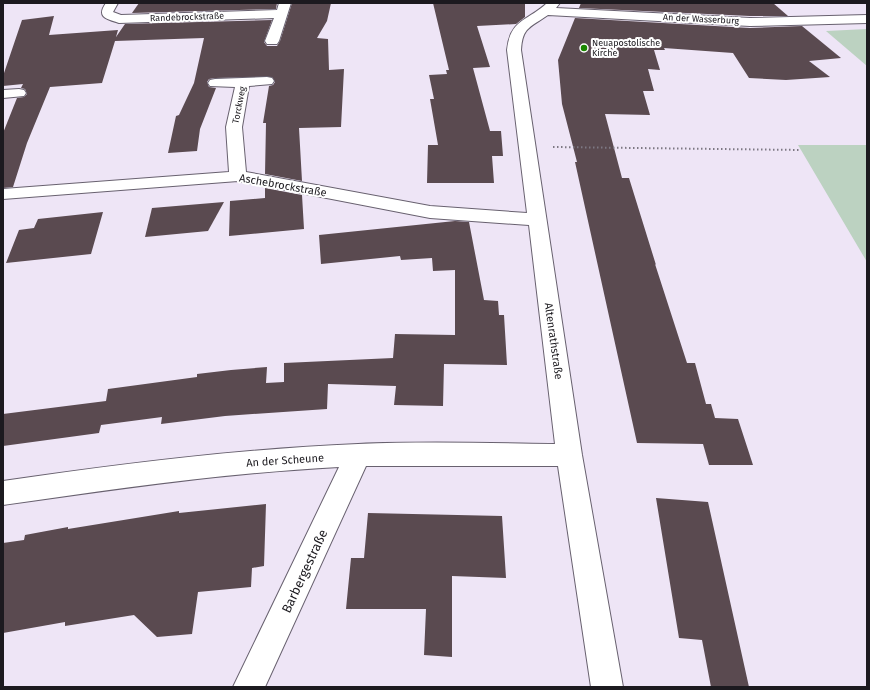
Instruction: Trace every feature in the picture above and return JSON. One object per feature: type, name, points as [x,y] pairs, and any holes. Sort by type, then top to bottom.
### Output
[{"type":"street","name":"Randebrockstraße","points":[[112,3],[107,10],[107,14],[119,19],[283,8],[272,41]]},
{"type":"street","name":"An der Wasserburg","points":[[550,7],[750,22],[867,19]]},
{"type":"street","name":"Altenrathstraße","points":[[550,7],[525,23],[517,30],[514,38],[526,147],[538,220],[569,455],[607,687]]},
{"type":"street","name":"Torckweg","points":[[215,83],[268,81]]},
{"type":"street","name":"Torckweg","points":[[238,176],[234,127],[243,82]]},
{"type":"street","points":[[3,94],[19,93]]},
{"type":"street","name":"Aschebrockstraße","points":[[3,194],[238,176],[430,212],[538,220]]},
{"type":"street","name":"An der Scheune","points":[[3,493],[148,472],[266,461],[358,455],[569,455]]},
{"type":"street","name":"Barbergestraße","points":[[249,687],[358,455]]},
{"type":"path","points":[[526,147],[801,150]]},
{"type":"green space","points":[[867,29],[867,66],[826,31]]},
{"type":"green space","points":[[798,145],[867,145],[867,262],[801,150]]},
{"type":"building","points":[[139,3],[277,3],[276,9],[132,13]]},
{"type":"building","points":[[292,3],[331,3],[327,21],[317,38],[328,39],[329,70],[344,69],[341,127],[299,128],[302,181],[265,174],[266,123],[263,123],[269,86],[273,85],[275,82],[272,77],[209,79],[207,82],[209,87],[216,88],[200,129],[197,151],[168,153],[176,116],[179,115],[194,83],[204,38],[115,41],[102,83],[50,87],[27,143],[13,187],[3,188],[3,133],[17,98],[24,97],[27,94],[25,89],[21,88],[23,84],[3,86],[3,76],[22,20],[54,16],[49,35],[118,30],[116,37],[125,24],[272,20],[264,42],[267,46],[277,46]]},
{"type":"building","points":[[433,3],[525,3],[525,17],[516,24],[477,26],[490,67],[473,68],[490,131],[501,131],[503,156],[492,156],[494,183],[427,183],[428,145],[438,145],[430,99],[434,99],[429,75],[447,74],[446,70],[449,70]]},
{"type":"building","points":[[581,3],[773,3],[788,16],[750,16],[579,8]]},
{"type":"building","points":[[575,18],[750,28],[802,26],[841,58],[809,61],[830,77],[786,80],[749,78],[733,53],[664,48],[665,50],[654,50],[660,70],[648,69],[654,91],[643,91],[650,115],[605,114],[622,178],[629,178],[687,363],[695,363],[706,404],[711,404],[715,418],[738,419],[753,465],[709,465],[703,444],[637,443],[575,162],[577,162],[562,104],[558,60]]},
{"type":"building","points":[[265,188],[302,195],[304,229],[229,236],[230,201],[265,198]]},
{"type":"building","points":[[224,202],[208,231],[145,237],[152,208]]},
{"type":"building","points":[[103,212],[91,254],[6,263],[19,230],[34,228],[38,219]]},
{"type":"building","points":[[455,221],[469,222],[484,300],[498,301],[499,315],[504,315],[507,365],[444,364],[443,406],[394,405],[396,386],[328,384],[327,409],[225,416],[161,424],[162,417],[101,425],[99,433],[3,446],[3,414],[106,401],[108,389],[197,377],[197,374],[231,370],[267,367],[266,383],[284,382],[284,363],[393,358],[395,334],[455,335],[455,270],[433,271],[432,258],[401,260],[400,256],[321,264],[319,235]]},
{"type":"building","points":[[656,498],[708,502],[749,687],[711,687],[702,640],[679,638]]},
{"type":"building","points":[[266,504],[264,566],[252,568],[251,587],[198,592],[192,634],[157,637],[134,615],[65,626],[65,622],[3,633],[3,543],[24,540],[25,535],[68,527],[68,529],[179,511],[179,513]]},
{"type":"building","points":[[368,513],[502,516],[506,578],[452,576],[452,657],[424,655],[426,609],[346,609],[351,558],[364,558]]},
{"type":"place","name":"Neuapostolische Kirche","points":[[584,48]]}]
